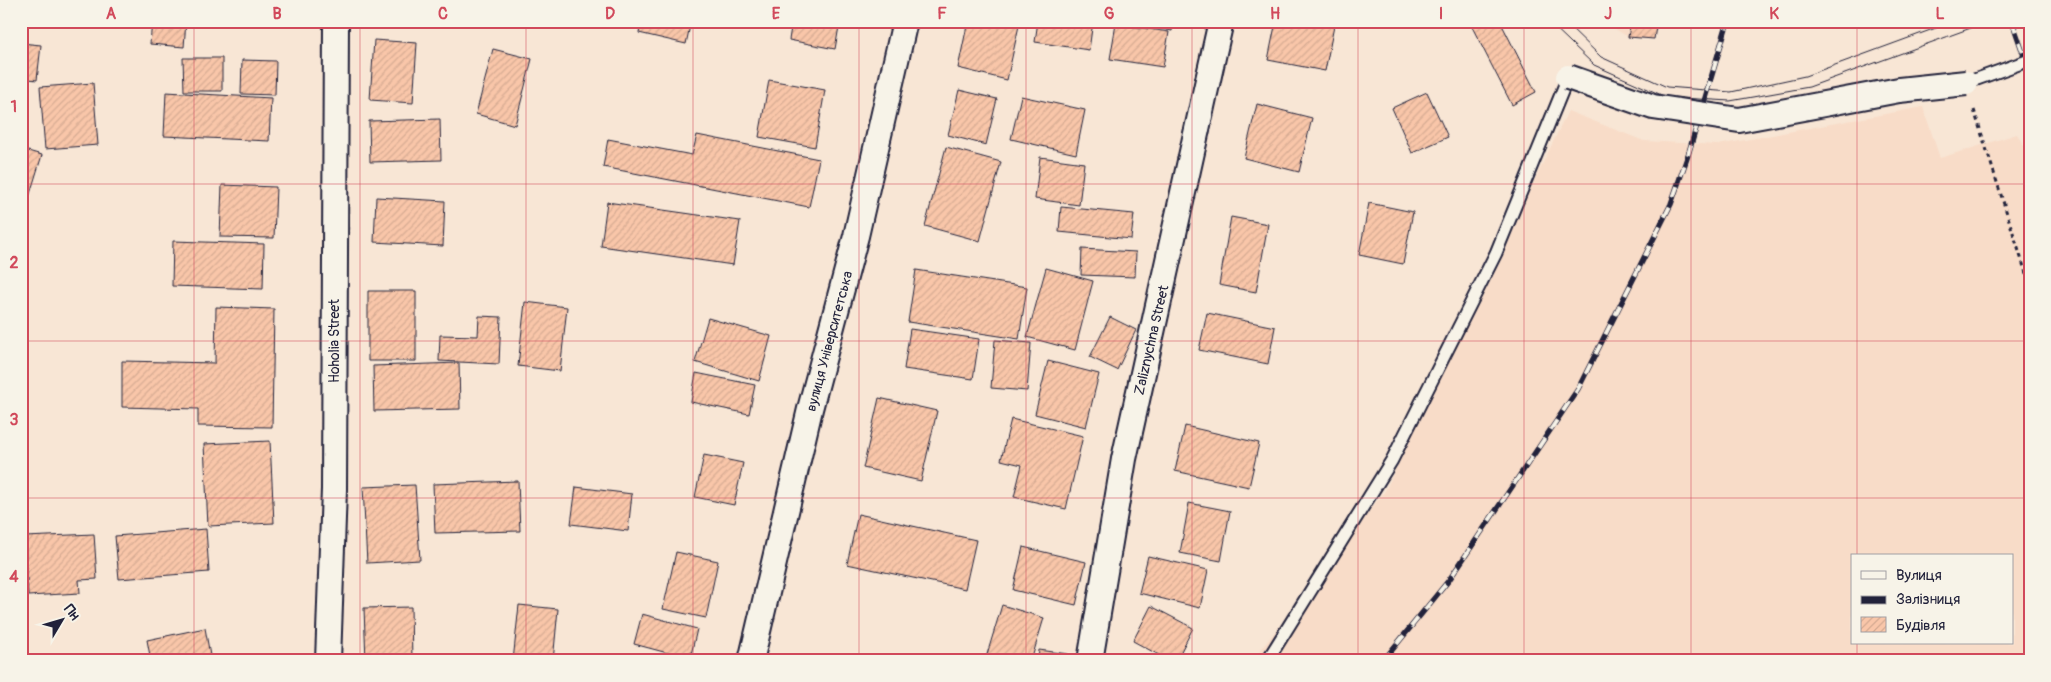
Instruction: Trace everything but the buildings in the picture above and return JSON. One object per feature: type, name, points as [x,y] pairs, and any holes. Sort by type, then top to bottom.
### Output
[{"type":"street","name":"Hoholia Street","points":[[328,661],[334,489],[336,21]]},
{"type":"street","name":"вулиця Університетська","points":[[751,661],[810,409],[856,236],[905,21]]},
{"type":"street","name":"Zaliznychna Street","points":[[1090,661],[1124,458],[1222,21]]},
{"type":"street","points":[[1568,76],[1653,107],[1739,120],[1899,90],[1966,83]]},
{"type":"lane","points":[[1966,83],[2030,60]]},
{"type":"lane","points":[[1267,661],[1392,460],[1496,253],[1568,76]]},
{"type":"path","points":[[1966,83],[2030,286]]},
{"type":"shaded area","points":[[1602,21],[1657,21],[1654,39],[1628,37]]},
{"type":"shaded area","points":[[1923,107],[1940,158],[2017,134],[2030,155],[2030,661],[1252,661],[1385,491],[1568,111],[1644,141],[1718,145]]},
{"type":"tram line","points":[[1548,21],[1594,65],[1666,97],[1730,101],[1809,87],[1990,21]]},
{"type":"tram line","points":[[1564,21],[1601,57],[1667,87],[1731,92],[1805,76],[1955,21]]},
{"type":"railway","points":[[1383,661],[1449,580],[1578,389],[1671,204],[1688,155],[1728,21]]},
{"type":"railway","points":[[2012,21],[2030,73]]}]
